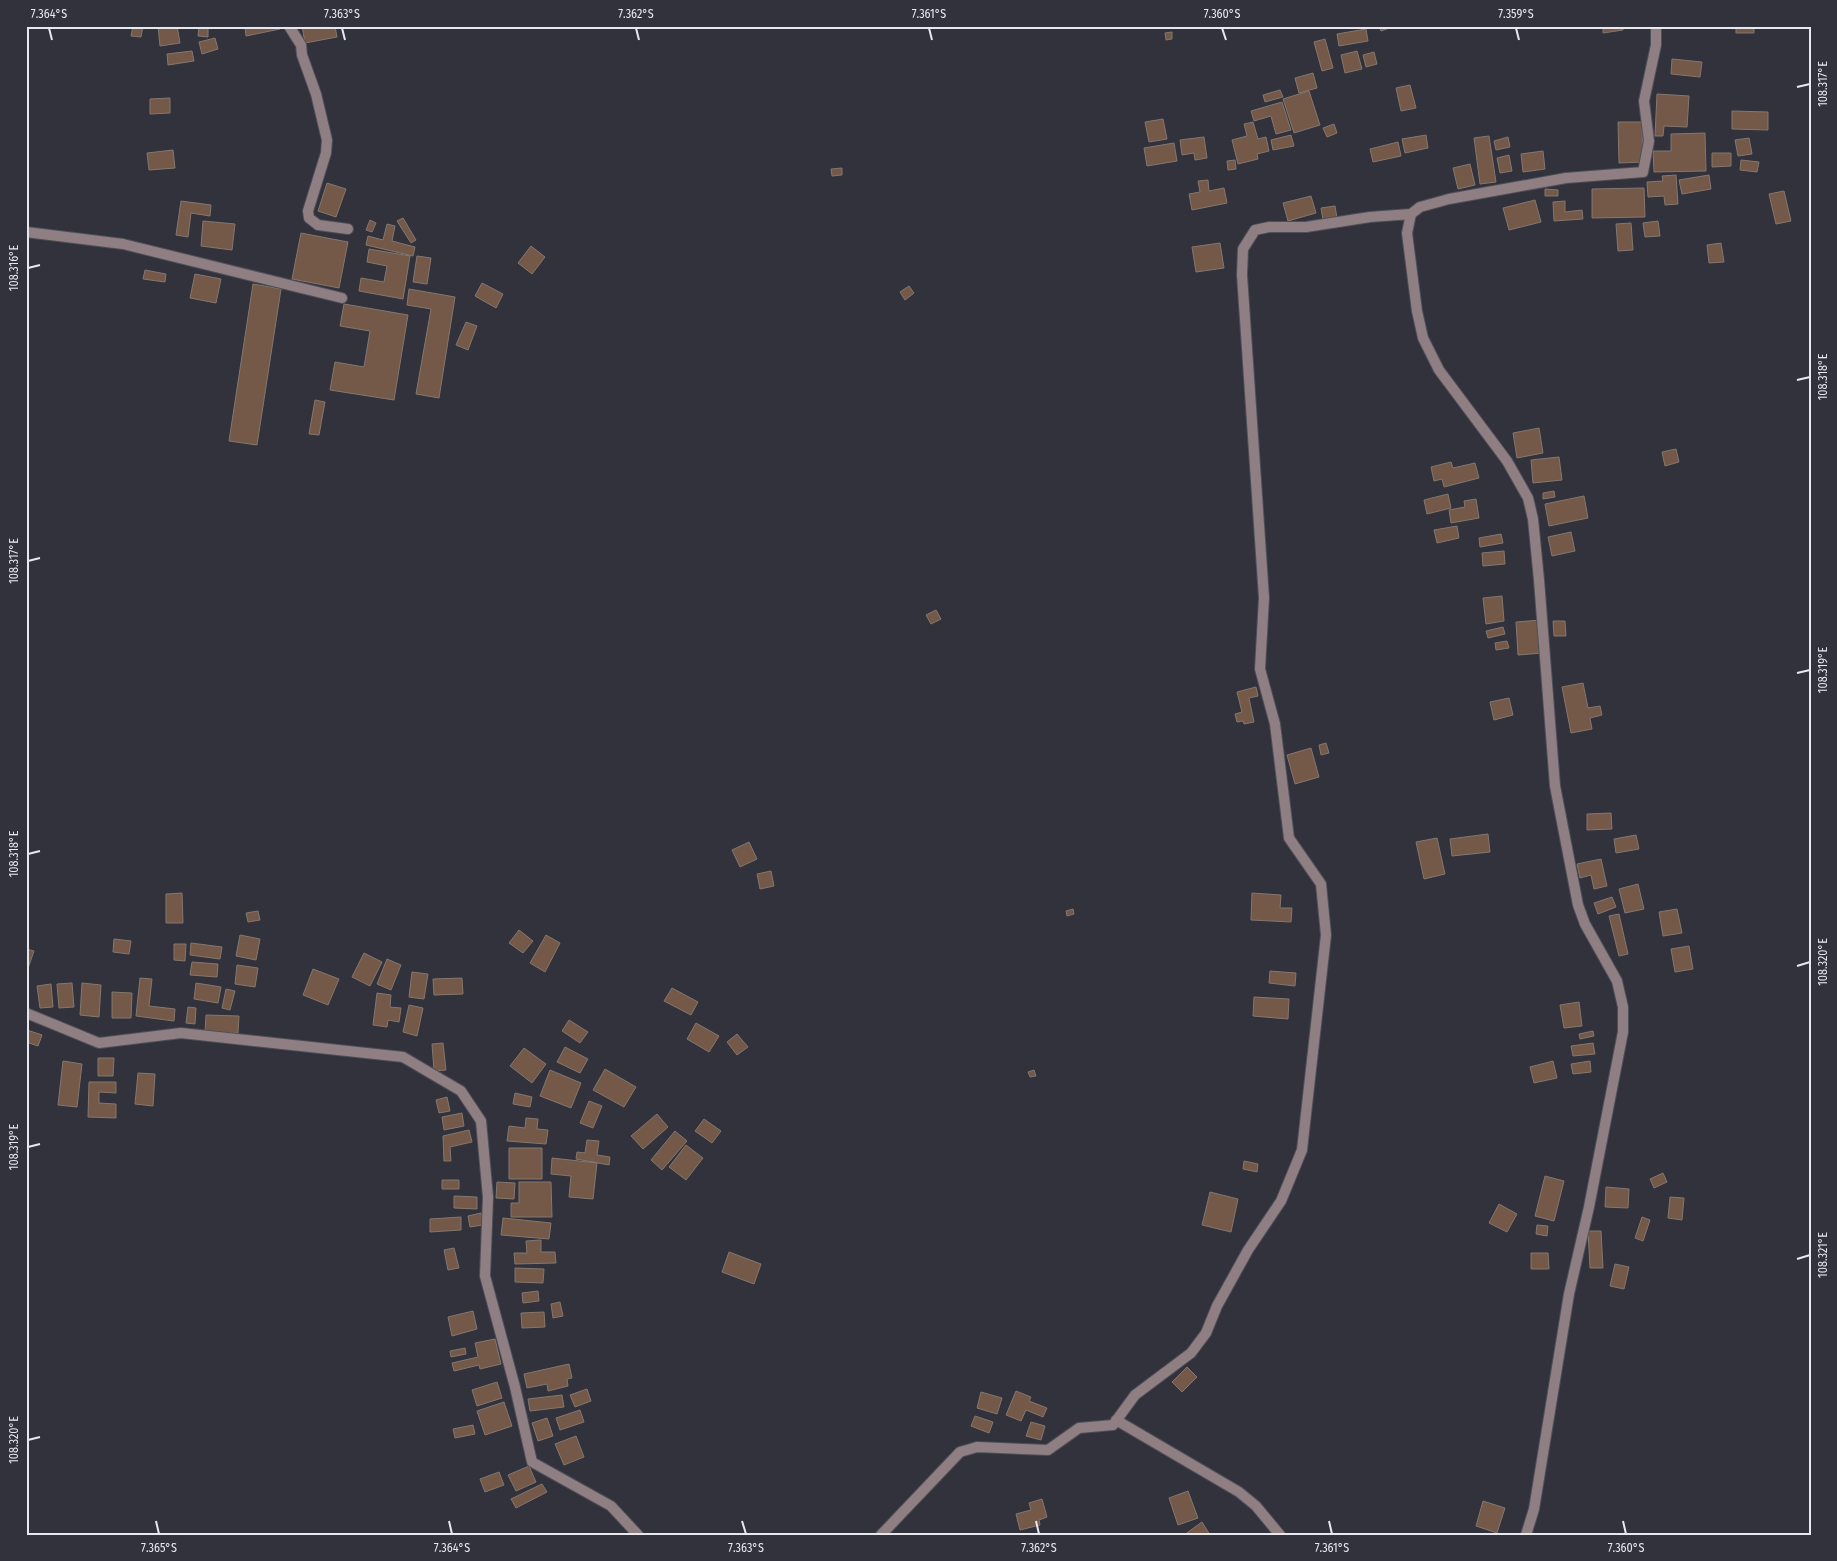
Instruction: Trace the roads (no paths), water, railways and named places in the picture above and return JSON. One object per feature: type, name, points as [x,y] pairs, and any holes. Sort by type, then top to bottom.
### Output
[{"type":"street","points":[[289,26],[301,45],[302,55],[316,94],[328,140],[326,153],[308,211],[309,218],[318,225],[348,229]]},
{"type":"street","points":[[882,1535],[960,1452],[977,1447],[1048,1450],[1080,1428],[1113,1425],[1135,1395],[1191,1353],[1206,1333],[1217,1306],[1248,1250],[1281,1201],[1302,1150],[1326,935],[1321,884],[1289,838],[1275,724],[1260,669],[1264,598],[1242,276],[1243,249],[1255,230],[1269,227],[1306,227],[1370,217],[1410,214],[1420,207],[1449,199],[1508,188],[1566,178],[1643,172],[1648,141],[1644,101],[1656,45],[1656,26]]},
{"type":"street","points":[[1410,214],[1407,233],[1417,311],[1423,338],[1439,370],[1507,461],[1528,498],[1533,519],[1539,580],[1556,786],[1574,887],[1585,924],[1617,982],[1623,1007],[1621,1042],[1600,1153],[1569,1294],[1534,1509],[1526,1535]]},
{"type":"street","points":[[26,232],[123,244],[342,298]]},
{"type":"street","points":[[26,1013],[99,1043],[180,1033],[403,1057],[461,1092],[481,1121],[488,1197],[485,1276],[515,1387],[532,1462],[611,1506],[638,1535]]},
{"type":"street","points":[[1116,1420],[1239,1492],[1256,1506],[1280,1535]]}]
